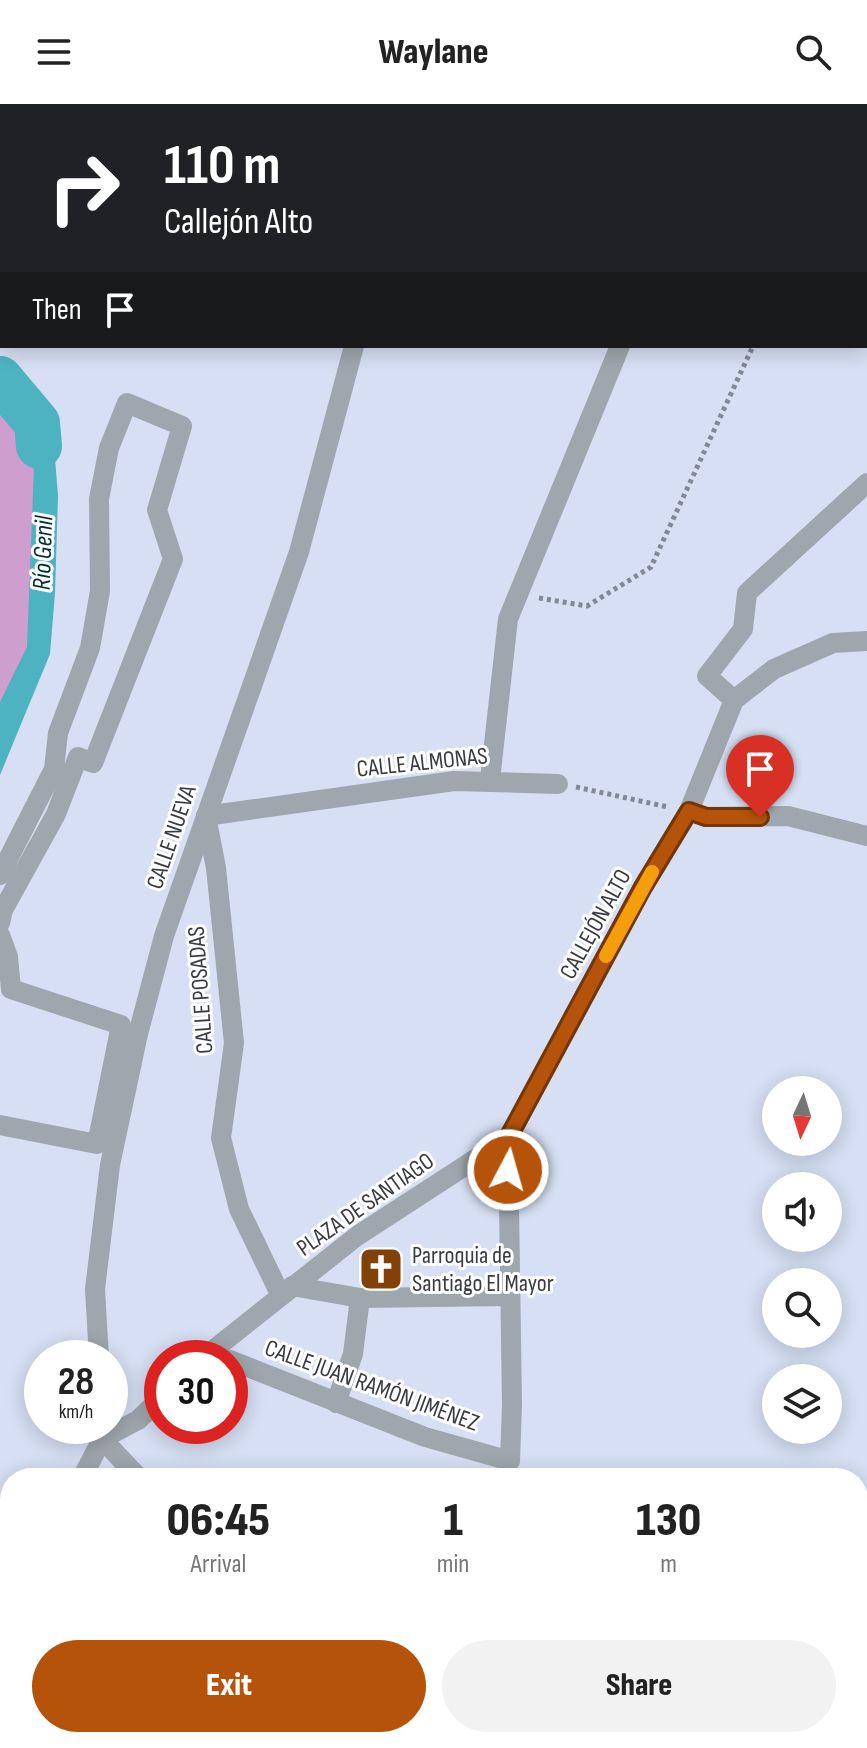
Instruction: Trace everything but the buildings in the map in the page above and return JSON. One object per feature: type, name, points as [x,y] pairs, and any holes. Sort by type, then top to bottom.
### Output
[{"type":"street","name":"CALLE NUEVA","points":[[98,1340],[95,1289],[110,1165],[138,1034],[164,936],[299,552],[353,348]]},
{"type":"street","points":[[490,780],[508,619],[619,348]]},
{"type":"street","points":[[0,875],[54,769],[58,733],[90,648],[100,591],[99,499],[109,448],[127,403],[182,426],[157,510],[173,559],[93,763],[78,757],[56,814],[3,910],[0,923]]},
{"type":"street","points":[[867,483],[747,593],[743,629],[707,676],[734,700],[774,669],[809,653],[833,643],[867,641]]},
{"type":"street","name":"CALLEJÓN ALTO","points":[[508,1138],[643,887],[689,811],[734,700]]},
{"type":"street","name":"CALLE ALMONAS","points":[[206,816],[454,781],[558,784]]},
{"type":"street","points":[[689,811],[706,817],[788,816],[867,836]]},
{"type":"street","name":"CALLE POSADAS","points":[[206,816],[216,868],[234,1043],[221,1138],[239,1209],[286,1290]]},
{"type":"street","points":[[0,935],[8,957],[11,989],[121,1025],[97,1144],[0,1125]]},
{"type":"street","name":"PLAZA DE SANTIAGO","points":[[230,1340],[286,1290],[357,1236],[508,1138]]},
{"type":"street","name":"CALLE JUAN RAMÓN JIMÉNEZ","points":[[248,1367],[425,1437],[510,1461],[508,1138]]},
{"type":"street","name":"PLAZA DE SANTIAGO","points":[[286,1290],[360,1298],[508,1296]]},
{"type":"street","points":[[336,1403],[353,1354],[360,1298]]},
{"type":"street","points":[[86,1468],[97,1444]]},
{"type":"street","points":[[111,1444],[131,1468]]},
{"type":"path","points":[[518,595],[587,606],[651,567],[752,348]]},
{"type":"path","points":[[558,784],[689,811]]},
{"type":"shaded area","points":[[0,379],[37,423],[37,659],[0,733]]},
{"type":"water","points":[[29,386],[53,433],[58,496],[55,593],[50,654],[0,775],[0,702],[27,647],[34,466],[27,424],[1,397]]},
{"type":"waterway","name":"Río Genil","points":[[0,379],[37,423],[39,446]]},
{"type":"slow traffic","points":[[606,956],[652,872]]},
{"type":"place","name":"Parroquia de Santiago El Mayor","points":[[381,1269]]},
{"type":"route","points":[[508,1170],[508,1138],[643,887],[689,811],[706,817],[760,817]]}]
